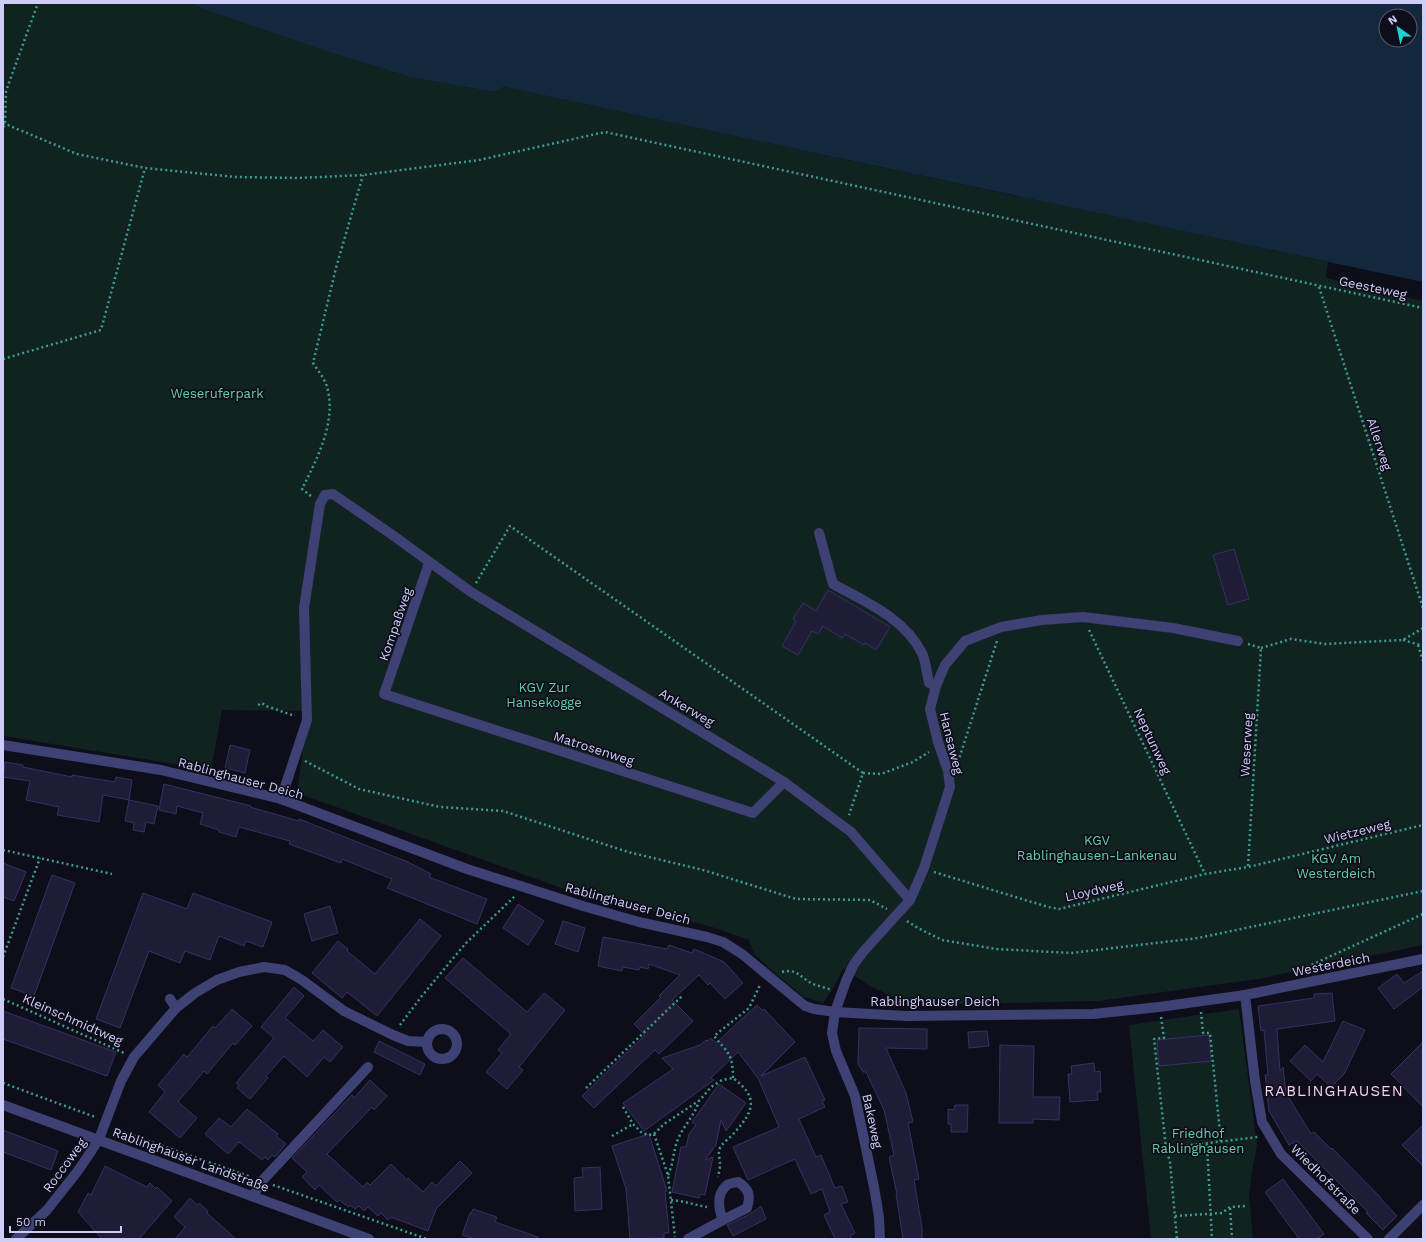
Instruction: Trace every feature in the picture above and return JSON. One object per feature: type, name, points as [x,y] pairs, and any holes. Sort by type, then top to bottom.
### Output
[{"type":"street","name":"Ankerweg","points":[[320,504],[325,494],[333,494],[471,592],[784,782],[851,832],[910,900]]},
{"type":"street","points":[[281,799],[307,720],[304,608],[320,504]]},
{"type":"street","points":[[820,533],[833,584],[891,616],[909,634],[922,654],[929,683],[936,686]]},
{"type":"street","name":"Kompaßweg","points":[[384,694],[429,563]]},
{"type":"street","name":"Hansaweg","points":[[835,1012],[841,993],[854,964],[910,900],[924,868],[950,787],[948,771],[939,747],[930,709],[936,686],[945,665],[965,642],[1001,627],[1042,620],[1083,617],[1173,628],[1238,641]]},
{"type":"street","name":"Matrosenweg","points":[[384,694],[753,813],[784,782]]},
{"type":"street","name":"Rablinghauser Deich","points":[[3,745],[161,770],[281,799],[467,869],[524,888],[625,918],[723,942],[742,954],[805,1006],[814,1009],[835,1012],[906,1016],[1093,1014],[1159,1007],[1245,995]]},
{"type":"street","name":"Westerdeich","points":[[1245,995],[1423,959]]},
{"type":"street","name":"Roccoweg","points":[[16,1239],[47,1210],[77,1172],[98,1139],[121,1081],[134,1057],[176,1008],[195,993],[217,980],[239,972],[264,967],[284,970],[302,980],[344,1011],[393,1035],[408,1040],[427,1042]]},
{"type":"street","name":"Wiedhofstraße","points":[[1245,995],[1255,1081],[1262,1122],[1281,1154],[1368,1239]]},
{"type":"street","points":[[170,999],[176,1008]]},
{"type":"street","name":"Bakeweg","points":[[835,1012],[832,1033],[836,1051],[855,1096],[874,1188],[879,1217],[880,1239]]},
{"type":"street","points":[[253,1196],[262,1181],[368,1067]]},
{"type":"street","name":"Rablinghauser Landstraße","points":[[3,1105],[369,1239]]},
{"type":"street","points":[[688,1239],[747,1208],[750,1198],[745,1187],[738,1182],[726,1185],[721,1193],[719,1209],[723,1220]]},
{"type":"street","points":[[1388,1239],[1423,1205]]},
{"type":"path","points":[[4,125],[6,91],[38,3]]},
{"type":"path","name":"Geesteweg","points":[[4,125],[77,154],[145,168],[236,177],[298,178],[363,175],[479,160],[605,132],[1423,308]]},
{"type":"path","points":[[3,359],[101,330],[145,168]]},
{"type":"path","points":[[320,504],[302,489],[319,454],[331,413],[327,386],[314,363],[336,268],[363,175]]},
{"type":"path","name":"Allerweg","points":[[1319,286],[1423,608]]},
{"type":"path","points":[[471,592],[510,526],[863,773],[881,774],[913,762],[939,747]]},
{"type":"path","name":"Neptunweg","points":[[1083,617],[1205,874]]},
{"type":"path","points":[[957,766],[1001,627]]},
{"type":"path","points":[[1403,640],[1423,628]]},
{"type":"path","points":[[1238,641],[1261,648],[1292,639],[1324,644],[1403,640],[1423,646]]},
{"type":"path","points":[[1418,644],[1423,661]]},
{"type":"path","name":"Weserweg","points":[[1248,867],[1261,648]]},
{"type":"path","points":[[258,705],[262,703],[266,706],[307,720]]},
{"type":"path","points":[[295,756],[359,789],[440,807],[503,811],[628,852],[703,870],[796,898],[870,900],[942,940],[996,949],[1071,953],[1198,938],[1423,891]]},
{"type":"path","points":[[851,832],[848,818],[863,773]]},
{"type":"path","name":"Wietzeweg","points":[[1248,867],[1423,825]]},
{"type":"path","points":[[3,850],[112,874]]},
{"type":"path","points":[[3,957],[40,858]]},
{"type":"path","name":"Lloydweg","points":[[924,868],[1048,907],[1059,909],[1205,874],[1248,867]]},
{"type":"path","points":[[393,1035],[421,997],[465,944],[524,888]]},
{"type":"path","points":[[1295,972],[1423,914]]},
{"type":"path","points":[[771,978],[788,971],[794,972],[813,984],[841,993]]},
{"type":"path","points":[[723,1190],[718,1179],[720,1164],[718,1152],[721,1146],[735,1132],[746,1117],[750,1109],[751,1102],[749,1094],[733,1078],[733,1063],[730,1055],[714,1036],[749,1008],[758,989]]},
{"type":"path","points":[[586,1088],[682,996]]},
{"type":"path","name":"Kleinschmidtweg","points":[[3,999],[134,1057]]},
{"type":"path","points":[[1201,1017],[1203,1034],[1210,1033],[1221,1142]]},
{"type":"path","points":[[1162,1023],[1164,1038],[1154,1039],[1166,1148],[1170,1162],[1178,1239]]},
{"type":"path","points":[[623,1107],[633,1124],[642,1133],[648,1135],[654,1134],[664,1124],[700,1100],[711,1087],[722,1080],[733,1078]]},
{"type":"path","points":[[3,1083],[106,1122],[120,1131],[427,1239]]},
{"type":"path","points":[[668,1175],[671,1169],[678,1140],[685,1125],[697,1108],[700,1100]]},
{"type":"path","points":[[612,1136],[633,1124]]},
{"type":"path","points":[[654,1134],[668,1175],[676,1239]]},
{"type":"path","points":[[1166,1148],[1255,1139],[1269,1134]]},
{"type":"path","points":[[1207,1144],[1212,1239]]},
{"type":"path","points":[[671,1200],[684,1201],[691,1205],[719,1209]]},
{"type":"path","points":[[1175,1216],[1222,1213],[1230,1207],[1245,1206]]},
{"type":"path","points":[[1230,1207],[1232,1239]]},
{"type":"green space","points":[[3,3],[192,3],[203,9],[325,51],[410,77],[493,92],[504,87],[1328,262],[1326,278],[1423,301],[1423,945],[1258,979],[1098,1001],[911,1005],[870,986],[843,968],[835,985],[823,1003],[804,997],[776,974],[754,954],[749,940],[709,926],[564,889],[297,793],[308,711],[222,710],[211,770],[3,736]]},
{"type":"green space","name":"Friedhof Rablinghausen","points":[[1239,1009],[1257,1145],[1249,1196],[1253,1239],[1151,1239],[1129,1025]]},
{"type":"water","points":[[192,3],[1423,3],[1423,282],[504,87],[493,92],[410,77],[325,51],[203,9]]},
{"type":"building","points":[[1234,549],[1249,599],[1228,605],[1213,555]]},
{"type":"building","points":[[828,590],[890,627],[876,650],[845,634],[842,638],[823,626],[818,634],[812,631],[798,655],[782,646],[796,621],[793,619],[803,603],[816,611]]},
{"type":"building","points":[[230,745],[250,750],[245,773],[225,768]]},
{"type":"building","points":[[5,762],[72,777],[72,775],[115,782],[116,777],[132,780],[129,800],[103,795],[99,822],[57,815],[59,807],[26,800],[30,781],[3,777]]},
{"type":"building","points":[[164,784],[251,806],[250,807],[299,821],[299,819],[408,862],[431,874],[429,877],[487,899],[477,924],[387,888],[392,879],[342,859],[341,863],[289,844],[290,841],[239,827],[236,837],[219,832],[219,830],[200,824],[203,813],[177,806],[176,814],[159,810]]},
{"type":"building","points":[[129,800],[158,806],[154,824],[146,822],[144,832],[133,830],[134,823],[125,821]]},
{"type":"building","points":[[3,863],[26,872],[14,901],[3,897]]},
{"type":"building","points":[[52,875],[75,883],[34,996],[11,988]]},
{"type":"building","points":[[143,893],[187,909],[193,893],[272,922],[263,947],[246,941],[244,946],[219,936],[210,960],[185,951],[180,963],[149,951],[120,1028],[96,1019]]},
{"type":"building","points":[[518,904],[544,921],[528,945],[503,928]]},
{"type":"building","points":[[330,906],[338,933],[312,941],[304,914]]},
{"type":"building","points":[[420,919],[441,936],[377,1016],[347,992],[342,998],[312,973],[338,941],[348,949],[347,951],[375,974]]},
{"type":"building","points":[[563,921],[585,928],[578,952],[555,944]]},
{"type":"building","points":[[603,937],[667,949],[669,945],[692,953],[694,949],[724,962],[743,983],[725,999],[710,983],[708,985],[699,975],[672,1000],[693,1021],[659,1054],[655,1050],[594,1108],[582,1096],[645,1035],[634,1024],[661,997],[659,996],[680,975],[649,964],[648,969],[640,967],[639,970],[623,967],[622,971],[598,966]]},
{"type":"building","points":[[463,958],[527,1012],[544,993],[565,1010],[519,1067],[523,1070],[507,1089],[486,1072],[502,1053],[498,1050],[511,1034],[445,978]]},
{"type":"building","points":[[1423,971],[1423,987],[1394,1009],[1378,988],[1397,974],[1404,983]]},
{"type":"building","points":[[294,987],[304,996],[285,1018],[313,1041],[323,1030],[343,1047],[330,1062],[324,1057],[307,1077],[284,1056],[266,1076],[268,1078],[250,1099],[237,1088],[239,1085],[236,1083],[274,1038],[261,1027]]},
{"type":"building","points":[[1332,993],[1335,1021],[1277,1029],[1280,1071],[1283,1067],[1286,1093],[1311,1134],[1314,1132],[1331,1149],[1332,1148],[1397,1216],[1383,1230],[1366,1213],[1368,1212],[1297,1141],[1289,1145],[1269,1111],[1265,1075],[1268,1075],[1264,1030],[1261,1031],[1258,1006],[1314,998],[1314,994]]},
{"type":"building","points":[[757,1005],[762,1010],[764,1009],[795,1042],[761,1076],[805,1057],[825,1100],[822,1101],[825,1107],[799,1119],[816,1157],[821,1155],[835,1188],[842,1186],[848,1202],[841,1204],[855,1233],[850,1236],[852,1239],[835,1239],[824,1215],[830,1212],[822,1189],[811,1194],[795,1159],[748,1180],[733,1147],[779,1127],[758,1078],[738,1052],[711,1078],[714,1080],[644,1131],[623,1103],[673,1069],[662,1058],[700,1045],[711,1038],[716,1043]]},
{"type":"building","points":[[232,1009],[252,1026],[235,1045],[233,1043],[207,1074],[204,1071],[178,1102],[197,1118],[180,1138],[149,1112],[165,1092],[158,1085],[184,1054],[187,1057],[213,1026],[215,1028]]},
{"type":"building","points":[[3,1011],[116,1052],[107,1076],[3,1039]]},
{"type":"building","points":[[1343,1021],[1365,1030],[1344,1074],[1331,1087],[1317,1074],[1311,1081],[1290,1061],[1305,1045],[1323,1062]]},
{"type":"building","points":[[859,1028],[927,1029],[927,1049],[886,1048],[906,1093],[913,1122],[908,1123],[919,1179],[914,1180],[922,1228],[922,1239],[903,1239],[897,1194],[889,1157],[894,1155],[884,1110],[866,1072],[863,1072],[858,1064]]},
{"type":"building","points":[[987,1031],[989,1046],[969,1048],[968,1032]]},
{"type":"building","points":[[1209,1035],[1211,1061],[1159,1066],[1157,1040]]},
{"type":"building","points":[[379,1041],[425,1064],[420,1075],[374,1052]]},
{"type":"building","points":[[1423,1042],[1423,1107],[1391,1074]]},
{"type":"building","points":[[1000,1045],[1034,1046],[1033,1097],[1060,1097],[1059,1120],[1033,1119],[1033,1123],[999,1123]]},
{"type":"building","points":[[1094,1063],[1095,1072],[1100,1071],[1101,1092],[1097,1092],[1098,1100],[1070,1102],[1068,1074],[1072,1074],[1071,1066]]},
{"type":"building","points":[[370,1080],[387,1096],[374,1110],[372,1107],[327,1154],[363,1187],[367,1182],[370,1185],[391,1164],[407,1180],[408,1178],[423,1192],[432,1182],[436,1186],[460,1161],[472,1173],[436,1209],[428,1231],[391,1217],[388,1220],[381,1213],[378,1216],[368,1207],[364,1211],[359,1206],[355,1209],[350,1205],[348,1207],[340,1200],[337,1202],[319,1185],[315,1190],[302,1177],[307,1172],[292,1158],[352,1095],[354,1098]]},
{"type":"building","points":[[719,1084],[746,1103],[726,1131],[721,1120],[716,1145],[705,1160],[713,1157],[705,1195],[700,1194],[699,1198],[672,1192],[681,1147],[686,1147],[689,1134],[696,1125],[692,1122]]},
{"type":"building","points":[[955,1105],[968,1105],[967,1132],[951,1132],[951,1124],[948,1124],[948,1109],[954,1110]]},
{"type":"building","points":[[247,1109],[278,1134],[276,1136],[286,1144],[275,1157],[272,1155],[268,1160],[265,1157],[262,1160],[239,1142],[228,1154],[205,1134],[219,1118],[231,1127]]},
{"type":"building","points":[[1423,1125],[1423,1166],[1402,1145]]},
{"type":"building","points":[[3,1130],[58,1151],[51,1170],[3,1152]]},
{"type":"building","points":[[649,1134],[667,1191],[665,1191],[669,1233],[664,1233],[664,1238],[630,1239],[626,1189],[612,1146]]},
{"type":"building","points":[[105,1166],[147,1187],[150,1183],[156,1189],[157,1187],[172,1201],[139,1239],[102,1239],[78,1212],[88,1193],[91,1195]]},
{"type":"building","points":[[600,1167],[602,1209],[575,1211],[574,1178],[583,1177],[582,1168]]},
{"type":"building","points":[[1283,1179],[1324,1234],[1317,1239],[1299,1239],[1265,1192]]},
{"type":"building","points":[[190,1198],[197,1205],[199,1203],[208,1211],[207,1213],[236,1239],[175,1239],[185,1227],[174,1217]]},
{"type":"building","points":[[761,1206],[766,1219],[733,1236],[727,1225],[750,1214]]},
{"type":"building","points":[[473,1209],[497,1217],[495,1222],[538,1237],[538,1239],[475,1239],[462,1235],[470,1213],[471,1214]]},
{"type":"district","name":"RABLINGHAUSEN","points":[[1334,1091]]},
{"type":"park label","name":"Weseruferpark","points":[[217,393]]},
{"type":"park label","name":"KGV Zur Hansekogge","points":[[544,694]]},
{"type":"park label","name":"KGV Rablinghausen-Lankenau","points":[[1097,848]]},
{"type":"park label","name":"KGV Am Westerdeich","points":[[1336,866]]}]
